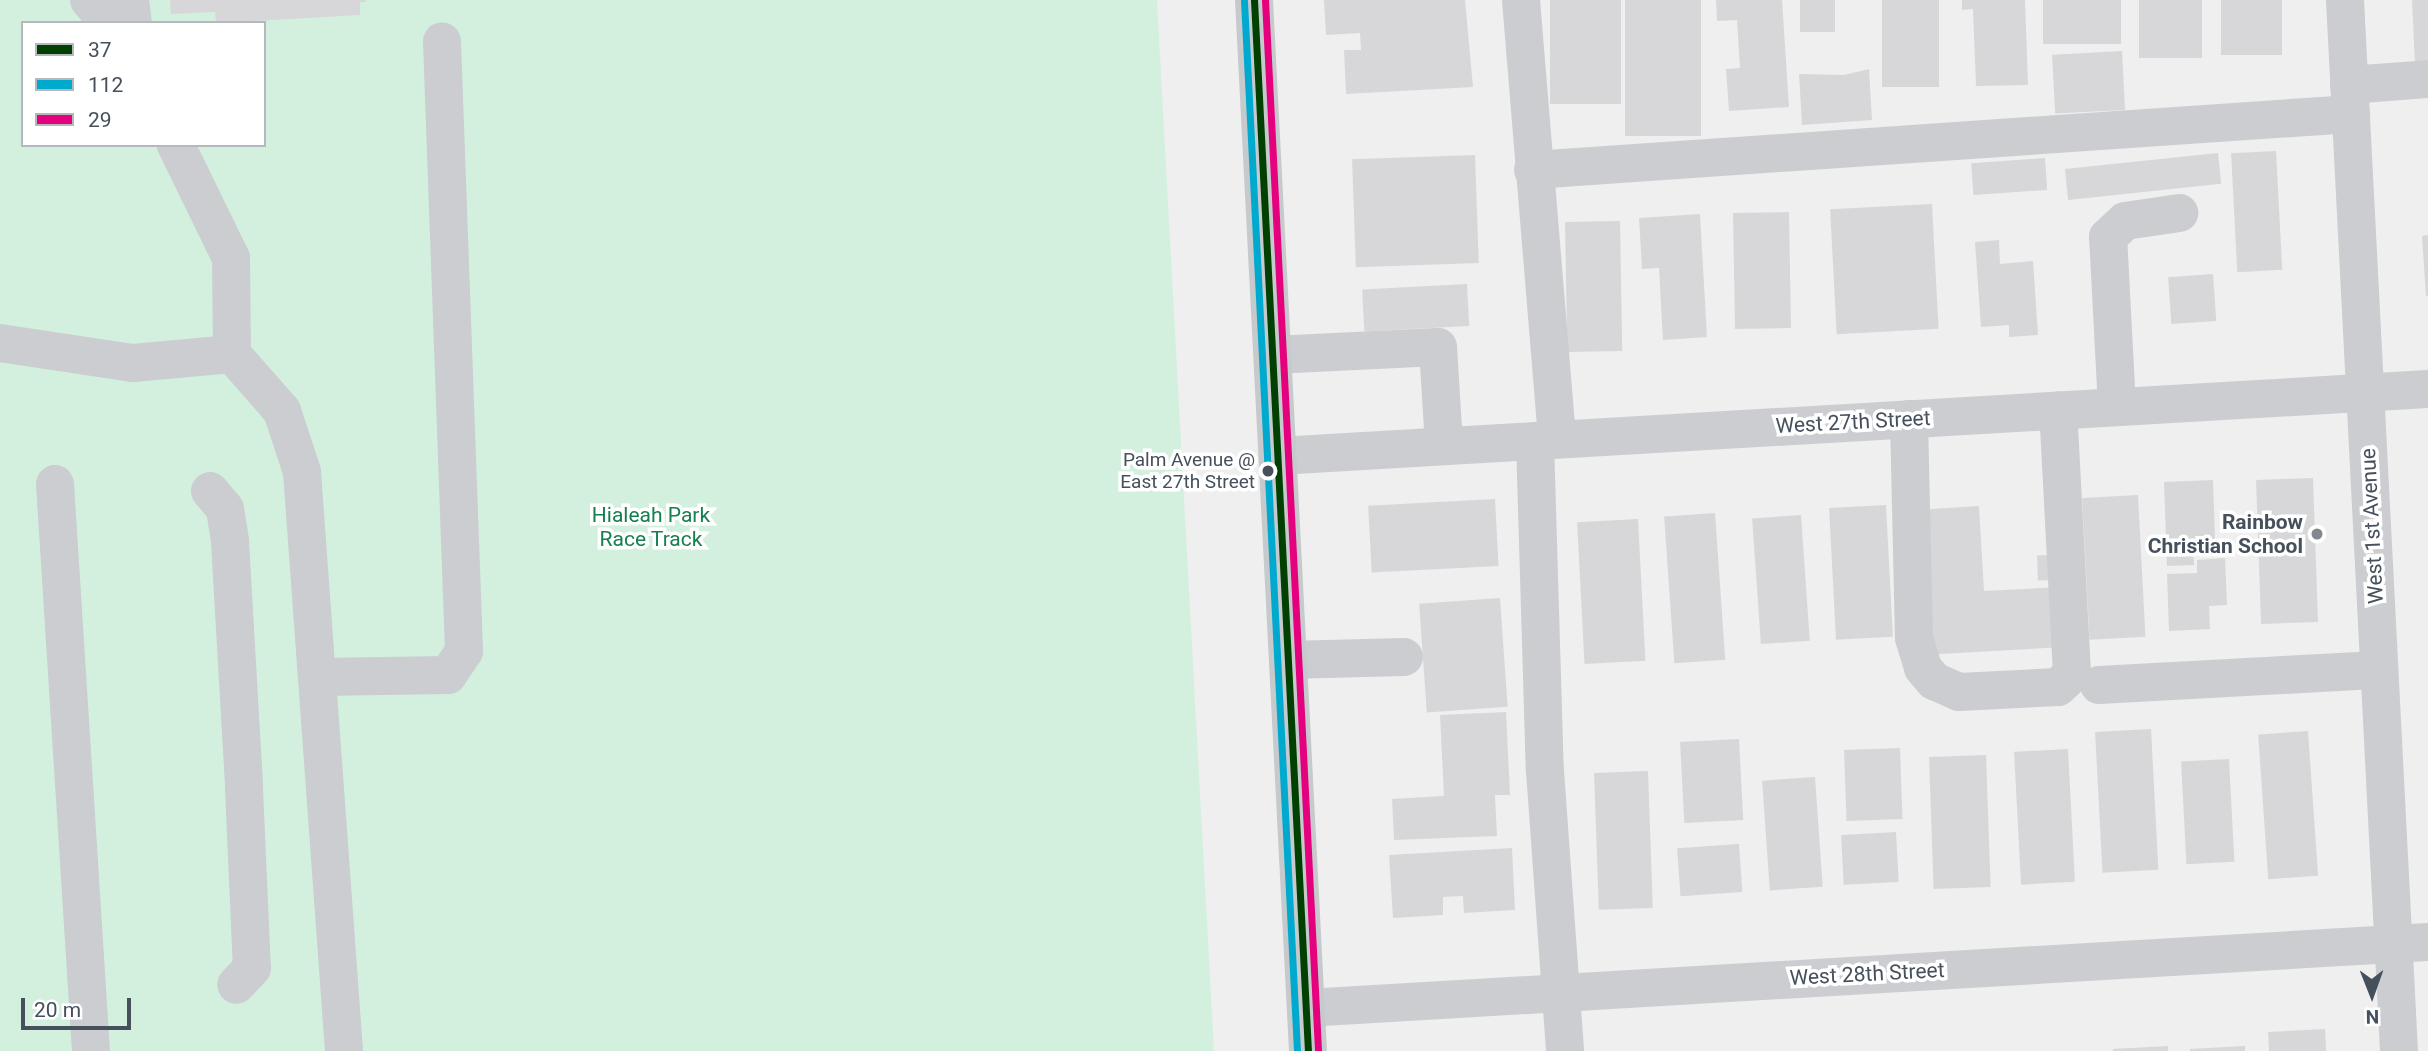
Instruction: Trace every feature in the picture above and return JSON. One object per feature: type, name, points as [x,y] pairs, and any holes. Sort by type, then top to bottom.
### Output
[{"type":"main road","points":[[1254,0],[1308,1051]]},
{"type":"street","points":[[89,0],[106,21]]},
{"type":"street","points":[[130,0],[132,21]]},
{"type":"street","points":[[1521,0],[1533,170],[1546,440],[1545,771],[1565,1051]]},
{"type":"street","name":"West 1st Avenue","points":[[2345,0],[2379,670],[2411,943],[2399,1051]]},
{"type":"street","points":[[319,677],[448,675],[464,651],[442,41]]},
{"type":"street","points":[[1533,170],[2350,100],[2428,79]]},
{"type":"street","points":[[177,147],[231,258],[232,354],[282,411],[302,472],[319,677],[344,1051]]},
{"type":"street","points":[[2117,407],[2108,237],[2125,221],[2179,213]]},
{"type":"street","points":[[0,343],[133,363],[232,354]]},
{"type":"street","points":[[1273,355],[1438,347],[1444,446]]},
{"type":"street","name":"West 27th Street","points":[[1278,456],[2428,389]]},
{"type":"street","points":[[1909,419],[1910,575],[1914,638],[1923,668],[1934,681],[1959,692],[2058,687],[2071,674],[2058,410]]},
{"type":"street","points":[[55,484],[91,1051]]},
{"type":"street","points":[[210,491],[225,509],[230,541],[244,788],[252,968],[236,985]]},
{"type":"street","points":[[1289,660],[1404,657]]},
{"type":"street","points":[[2099,685],[2379,670]]},
{"type":"street","name":"West 28th Street","points":[[1306,1008],[2411,943]]},
{"type":"green space","name":"Hialeah Park Race Track","points":[[0,0],[1157,0],[1214,1051],[0,1051]]},
{"type":"building","points":[[170,0],[366,0],[360,2],[360,15],[216,21],[215,12],[171,14]]},
{"type":"building","points":[[1324,0],[1465,0],[1473,87],[1346,94],[1344,50],[1361,50],[1360,33],[1326,35]]},
{"type":"building","points":[[1550,0],[1621,0],[1621,104],[1550,104]]},
{"type":"building","points":[[1625,0],[1701,0],[1701,136],[1625,136]]},
{"type":"building","points":[[1716,0],[1782,0],[1789,107],[1729,111],[1726,69],[1740,68],[1737,20],[1717,21]]},
{"type":"building","points":[[1800,0],[1835,0],[1835,32],[1800,32]]},
{"type":"building","points":[[1882,0],[1939,0],[1939,87],[1882,87]]},
{"type":"building","points":[[1962,0],[2025,0],[2028,85],[1976,86],[1973,9],[1962,10]]},
{"type":"building","points":[[2043,0],[2121,0],[2121,44],[2043,44]]},
{"type":"building","points":[[2139,0],[2202,0],[2202,58],[2139,58]]},
{"type":"building","points":[[2221,0],[2282,0],[2282,55],[2221,55]]},
{"type":"building","points":[[2412,0],[2428,0],[2428,65],[2415,65]]},
{"type":"building","points":[[2122,51],[2125,110],[2055,114],[2052,55]]},
{"type":"building","points":[[1869,69],[1872,120],[1802,125],[1799,74],[1844,75]]},
{"type":"building","points":[[2276,151],[2282,270],[2237,272],[2231,153]]},
{"type":"building","points":[[2218,153],[2221,184],[2068,200],[2065,169]]},
{"type":"building","points":[[1475,155],[1479,263],[1356,267],[1352,159]]},
{"type":"building","points":[[2045,158],[2047,190],[1973,195],[1971,163]]},
{"type":"building","points":[[1932,204],[1939,329],[1837,334],[1830,209]]},
{"type":"building","points":[[1789,212],[1791,328],[1735,329],[1733,213]]},
{"type":"building","points":[[1700,214],[1707,337],[1663,340],[1659,268],[1642,269],[1639,218]]},
{"type":"building","points":[[1620,221],[1622,351],[1567,352],[1565,222]]},
{"type":"building","points":[[2428,235],[2428,296],[2426,296],[2422,236]]},
{"type":"building","points":[[1999,240],[2000,264],[2033,261],[2038,335],[2009,337],[2009,325],[1981,327],[1975,242]]},
{"type":"building","points":[[2213,274],[2216,321],[2171,324],[2168,277]]},
{"type":"building","points":[[1467,284],[1469,326],[1364,331],[1362,289]]},
{"type":"building","points":[[2313,478],[2318,622],[2261,624],[2256,480]]},
{"type":"building","points":[[2213,480],[2215,540],[2193,541],[2194,565],[2167,566],[2164,482]]},
{"type":"building","points":[[2138,495],[2145,637],[2090,640],[2082,498]]},
{"type":"building","points":[[1495,499],[1499,566],[1372,573],[1368,506]]},
{"type":"building","points":[[1886,505],[1893,637],[1836,640],[1829,508]]},
{"type":"building","points":[[1979,506],[1984,591],[2061,587],[2064,647],[1923,655],[1916,510]]},
{"type":"building","points":[[1715,513],[1725,660],[1674,663],[1664,517]]},
{"type":"building","points":[[1801,515],[1810,641],[1761,644],[1752,518]]},
{"type":"building","points":[[1638,519],[1645,661],[1585,664],[1577,522]]},
{"type":"building","points":[[2054,555],[2055,580],[2038,581],[2037,556]]},
{"type":"building","points":[[2225,558],[2227,605],[2209,606],[2210,629],[2169,631],[2167,574],[2197,573],[2197,560]]},
{"type":"building","points":[[1500,598],[1508,707],[1427,712],[1419,604]]},
{"type":"building","points":[[1506,712],[1510,795],[1495,795],[1497,836],[1394,840],[1392,799],[1444,796],[1440,715]]},
{"type":"building","points":[[2151,729],[2158,870],[2102,873],[2095,732]]},
{"type":"building","points":[[2308,731],[2318,876],[2268,879],[2258,734]]},
{"type":"building","points":[[1739,739],[1743,820],[1684,823],[1680,742]]},
{"type":"building","points":[[1900,748],[1902,819],[1847,821],[1844,750]]},
{"type":"building","points":[[2068,749],[2075,882],[2021,885],[2014,752]]},
{"type":"building","points":[[1986,755],[1991,887],[1934,889],[1929,757]]},
{"type":"building","points":[[2229,759],[2234,862],[2186,864],[2181,762]]},
{"type":"building","points":[[1648,771],[1653,908],[1599,910],[1594,773]]},
{"type":"building","points":[[1815,777],[1823,887],[1770,890],[1762,781]]},
{"type":"building","points":[[1896,832],[1899,882],[1844,885],[1841,835]]},
{"type":"building","points":[[1739,844],[1742,892],[1680,896],[1677,848]]},
{"type":"building","points":[[1512,848],[1515,910],[1464,913],[1463,896],[1443,897],[1443,915],[1393,918],[1389,855]]},
{"type":"building","points":[[2325,1029],[2326,1051],[2269,1051],[2268,1032]]},
{"type":"building","points":[[2168,1046],[2168,1051],[2113,1051],[2113,1049]]},
{"type":"building","points":[[2245,1046],[2245,1051],[2190,1051],[2190,1049]]},
{"type":"transit line","name":"37","points":[[1254,0],[1308,1051]]},
{"type":"transit line","name":"29","points":[[1265,0],[1318,1050]]},
{"type":"transit line","name":"112","points":[[1244,1],[1297,1051]]},
{"type":"place","name":"Palm Avenue @ East 27th Street","points":[[1268,471]]},
{"type":"place","name":"Rainbow Christian School","points":[[2317,534]]}]
